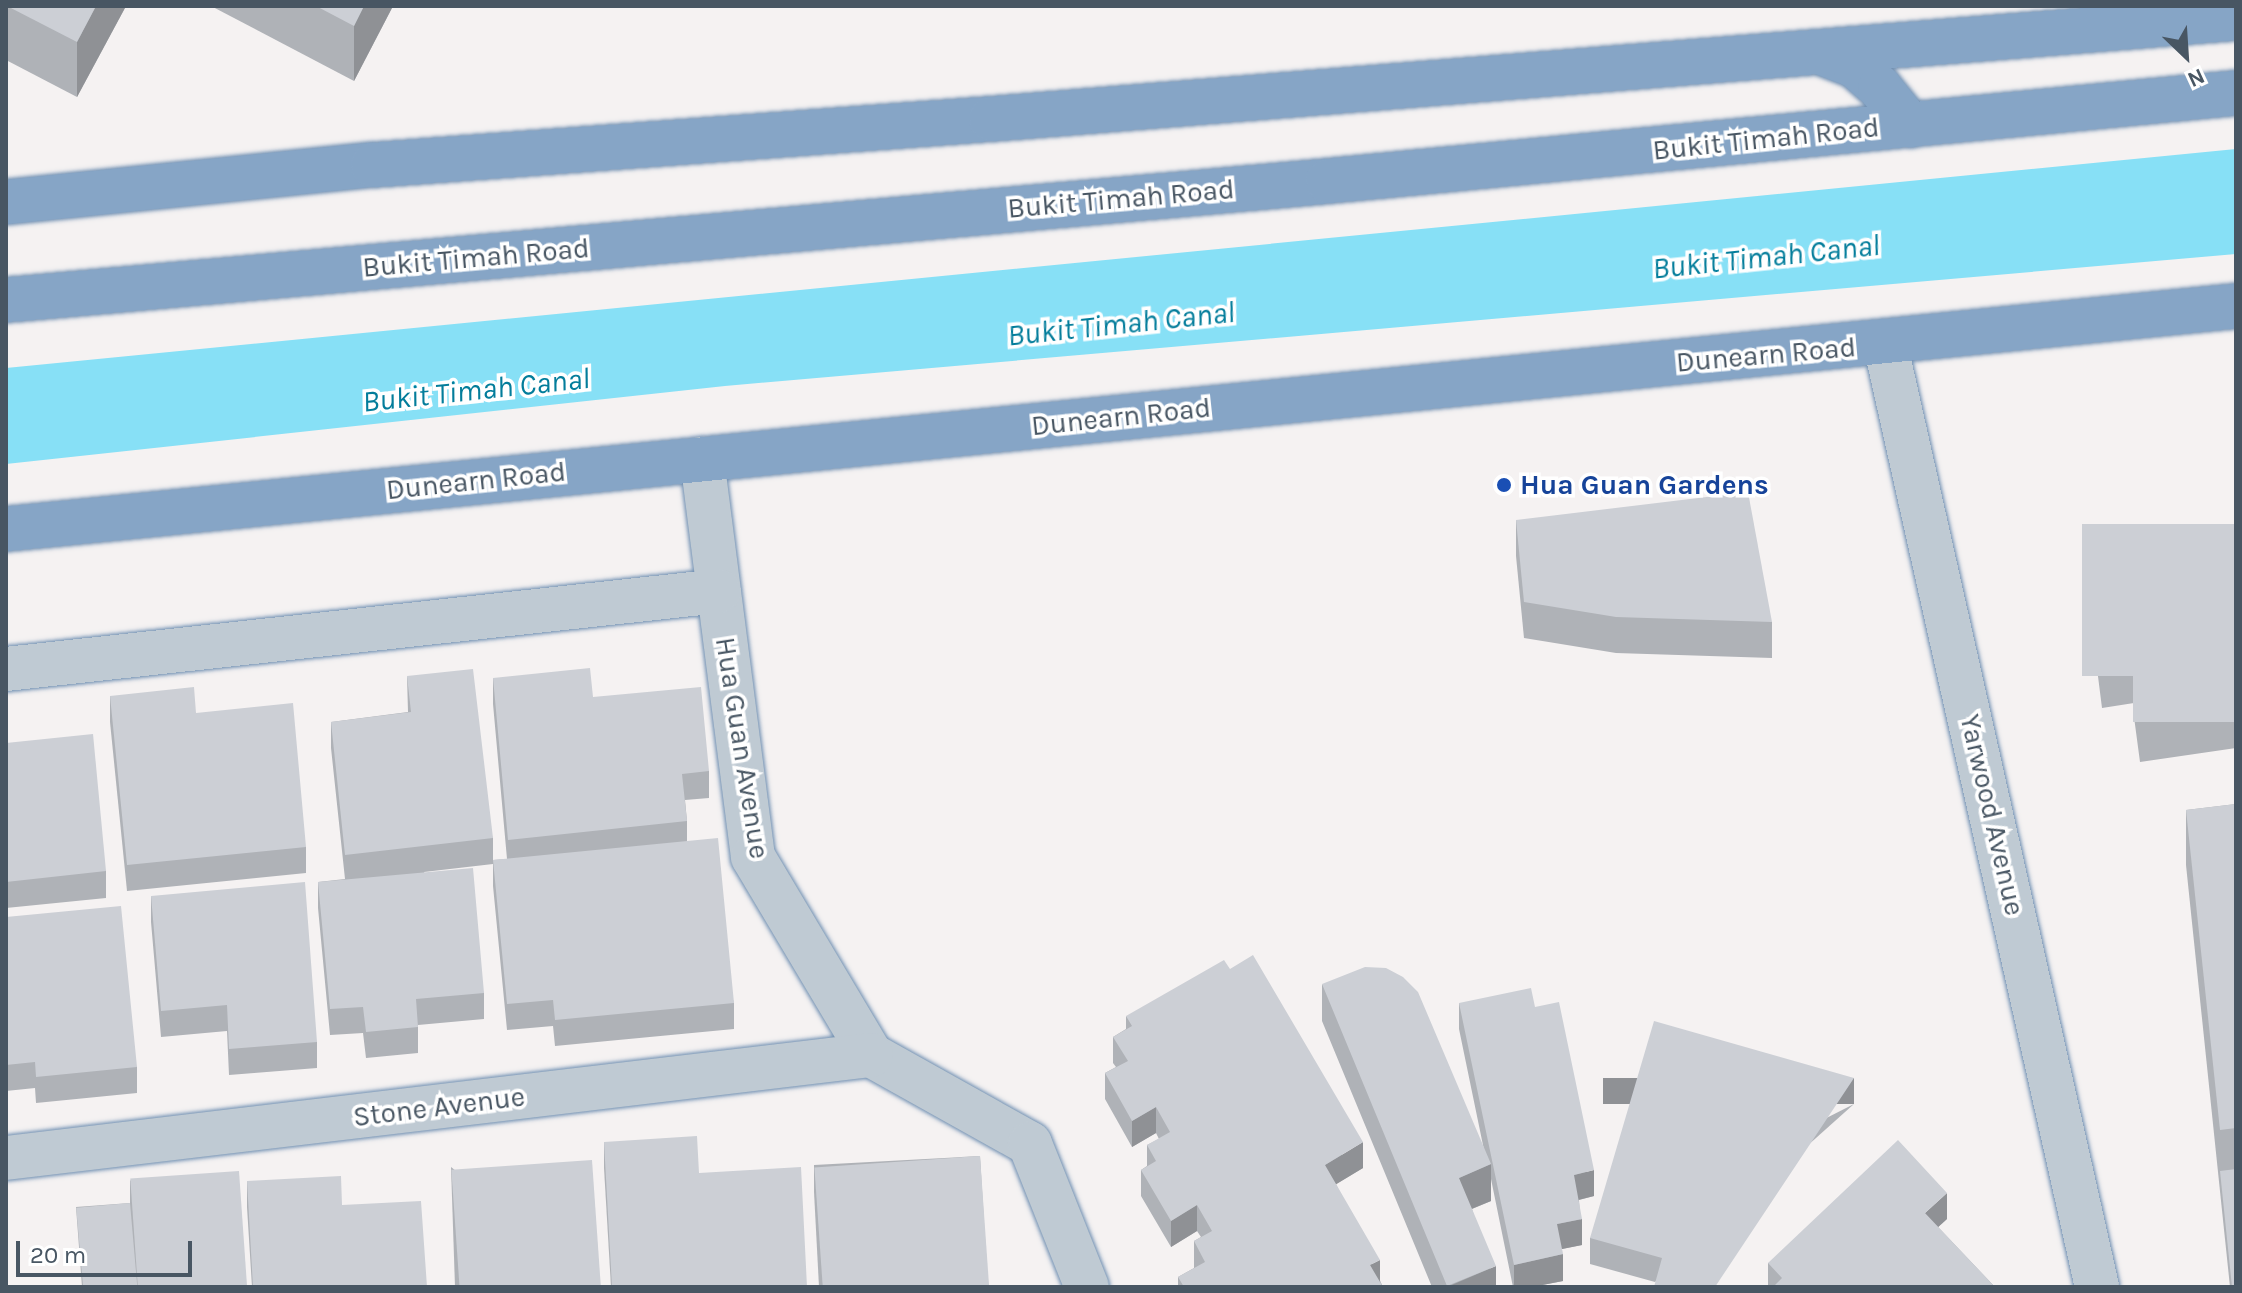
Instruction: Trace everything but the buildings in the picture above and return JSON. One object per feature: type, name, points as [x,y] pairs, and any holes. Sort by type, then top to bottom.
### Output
[{"type":"highway","points":[[6,202],[373,165],[2235,17]]},
{"type":"highway","points":[[1819,52],[1855,66],[1880,88],[1910,125]]},
{"type":"highway","name":"Bukit Timah Road","points":[[6,300],[2236,93]]},
{"type":"highway","name":"Dunearn Road","points":[[6,529],[2236,306]]},
{"type":"street","name":"Yarwood Avenue","points":[[1885,343],[2097,1287]]},
{"type":"street","name":"Hua Guan Avenue","points":[[702,459],[753,857],[871,1055],[1030,1144],[1087,1287]]},
{"type":"street","points":[[6,669],[719,591]]},
{"type":"street","name":"Stone Avenue","points":[[6,1158],[871,1055]]},
{"type":"water","name":"Bukit Timah Canal","points":[[2236,149],[2236,254],[725,386],[6,464],[6,368]]},
{"type":"place","name":"Hua Guan Gardens","points":[[1504,485]]}]
